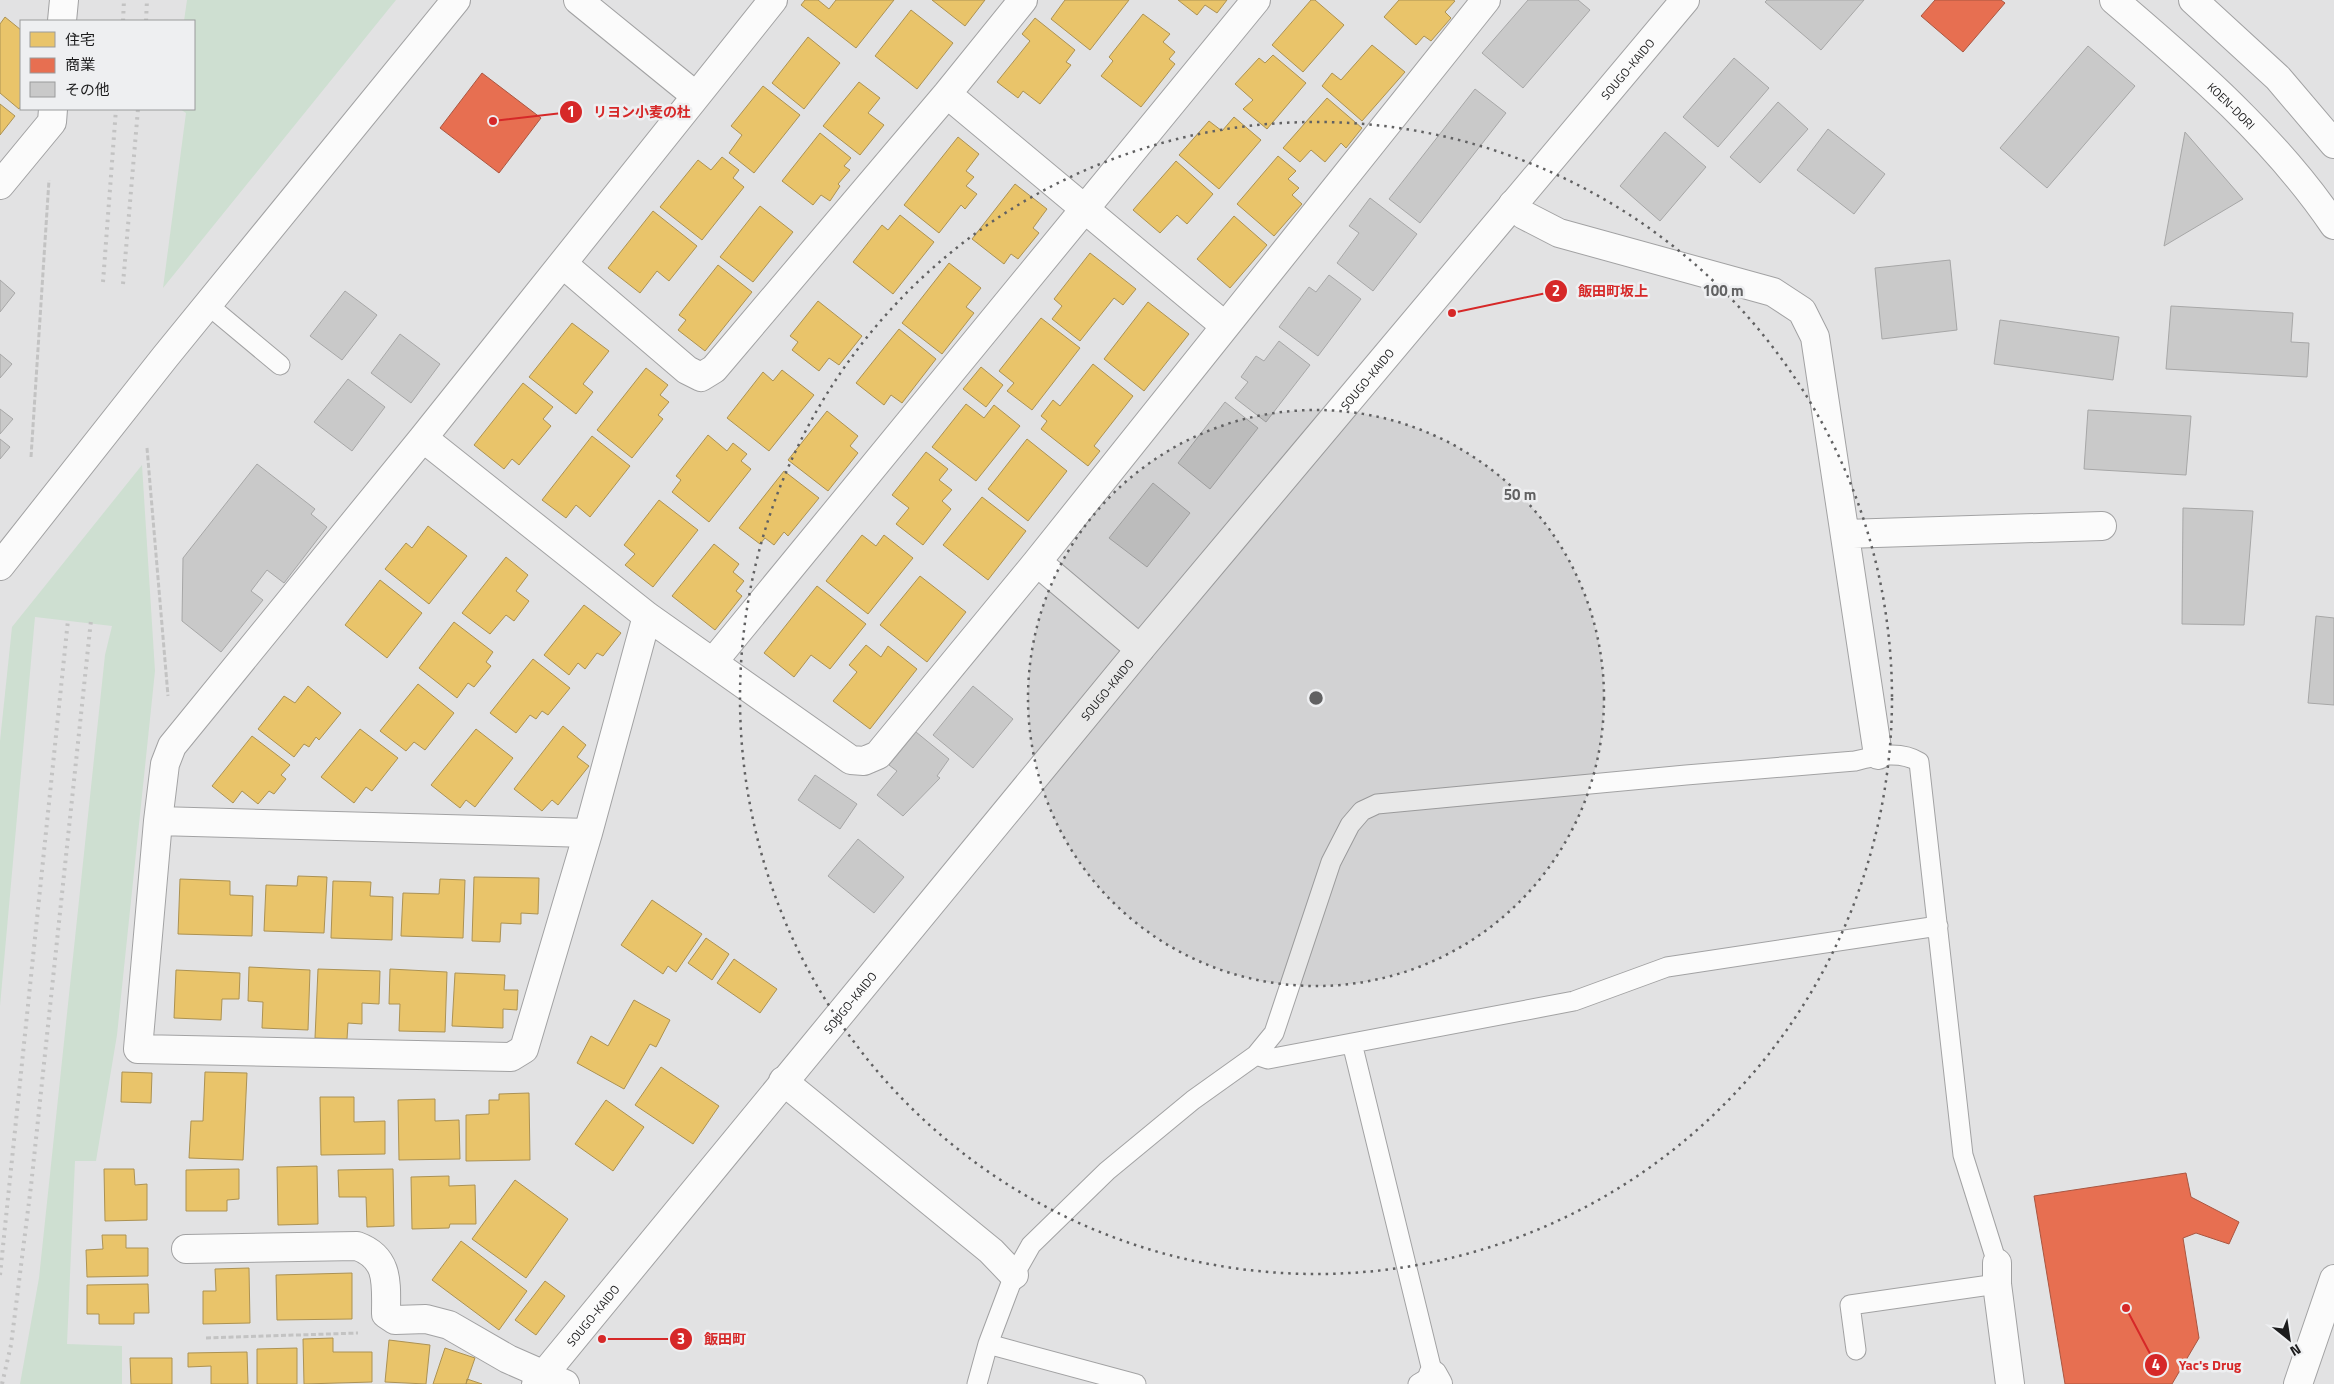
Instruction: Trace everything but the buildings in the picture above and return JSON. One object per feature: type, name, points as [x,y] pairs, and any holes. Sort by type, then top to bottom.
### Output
[{"type":"main road","points":[[62,20],[64,0]]},
{"type":"main road","points":[[0,566],[208,305],[456,0]]},
{"type":"main road","points":[[578,0],[696,96]]},
{"type":"main road","points":[[647,616],[588,833],[524,1049],[511,1057],[138,1050],[158,821],[165,764],[172,746],[423,438],[773,0]]},
{"type":"main road","points":[[563,264],[687,370],[701,377],[714,369],[947,94],[1023,0]]},
{"type":"main road","points":[[713,662],[1085,211],[1256,0]]},
{"type":"main road","points":[[423,438],[647,616],[851,760],[864,761],[878,755],[1037,562],[1486,0]]},
{"type":"main road","name":"SOUGO-KAIDO","points":[[548,1381],[783,1081],[1140,649],[1685,0]]},
{"type":"main road","name":"KOEN-DORI","points":[[2114,0],[2188,62],[2252,125],[2316,198],[2334,225]]},
{"type":"main road","points":[[2193,0],[2278,78],[2334,144]]},
{"type":"main road","points":[[947,94],[1225,326]]},
{"type":"main road","points":[[0,185],[52,122],[53,110]]},
{"type":"main road","points":[[1513,204],[1524,215],[1558,233],[1772,292],[1802,311],[1815,337],[1878,755]]},
{"type":"main road","points":[[1845,534],[2102,526]]},
{"type":"main road","points":[[1037,562],[1140,649]]},
{"type":"main road","points":[[158,821],[588,833]]},
{"type":"main road","points":[[783,1081],[991,1251],[1014,1275]]},
{"type":"main road","points":[[186,1249],[357,1246],[371,1251],[380,1262],[385,1280],[386,1314],[395,1320],[426,1319],[449,1325],[548,1381]]},
{"type":"main road","points":[[1997,1274],[2010,1384]]},
{"type":"main road","points":[[2298,1384],[2334,1279]]},
{"type":"lane","points":[[208,305],[280,365]]},
{"type":"lane","points":[[976,1384],[988,1344],[1014,1275],[1031,1245],[1107,1171],[1193,1100],[1256,1055],[1274,1033],[1331,862],[1350,825],[1362,811],[1377,804],[1855,761],[1878,755],[1912,758],[1919,762],[1963,1155],[1997,1274],[1850,1305],[1856,1350]]},
{"type":"lane","points":[[1256,1055],[1268,1059],[1574,1001],[1667,967],[1938,926]]},
{"type":"lane","points":[[1352,1043],[1430,1381]]},
{"type":"lane","points":[[988,1344],[1136,1384]]},
{"type":"path","points":[[31,457],[49,179]]},
{"type":"path","points":[[147,448],[172,746]]},
{"type":"path","points":[[206,1338],[361,1333],[386,1314]]},
{"type":"green space","points":[[187,0],[396,0],[163,288],[186,113],[182,110],[195,110],[195,20],[184,20]]},
{"type":"green space","points":[[142,465],[155,671],[117,1035],[96,1161],[75,1161],[67,1344],[122,1346],[122,1384],[20,1384],[39,1278],[105,655],[112,626],[35,617],[0,1006],[0,741],[12,627]]},
{"type":"railway","points":[[123,20],[124,0]]},
{"type":"railway","points":[[146,20],[147,0]]},
{"type":"railway","points":[[103,282],[116,110]]},
{"type":"railway","points":[[123,284],[138,110]]},
{"type":"railway","points":[[0,1275],[68,620]]},
{"type":"railway","points":[[2,1384],[11,1345],[31,1186],[91,620]]},
{"type":"place","name":"リヨン小麦の杜","points":[[493,121]]},
{"type":"place","name":"飯田町坂上","points":[[1452,313]]},
{"type":"place","name":"Yac's Drug","points":[[2126,1308]]},
{"type":"place","name":"飯田町","points":[[602,1339]]}]
